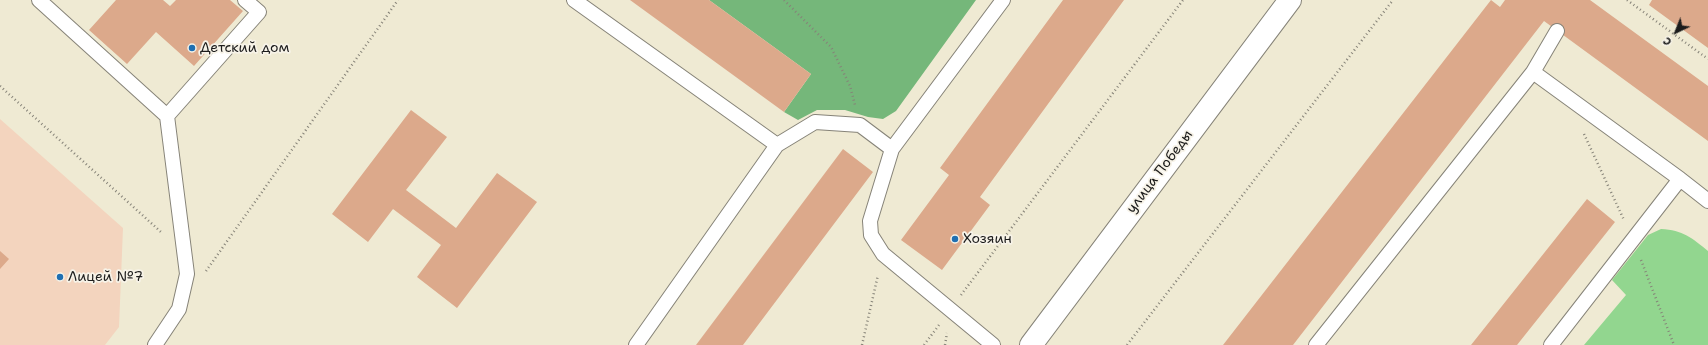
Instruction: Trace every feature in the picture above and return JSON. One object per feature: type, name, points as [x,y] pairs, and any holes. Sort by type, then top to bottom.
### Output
[{"type":"street","name":"улица Победы","points":[[1031,345],[1290,0]]},
{"type":"lane","points":[[39,0],[167,116],[187,274],[179,309],[155,345]]},
{"type":"lane","points":[[167,116],[259,12],[246,0]]},
{"type":"lane","points":[[574,0],[777,145]]},
{"type":"lane","points":[[993,345],[883,254],[871,235],[870,221],[892,149],[1003,0]]},
{"type":"lane","points":[[1316,345],[1533,72],[1557,32]]},
{"type":"lane","points":[[1533,72],[1708,200]]},
{"type":"lane","points":[[636,345],[777,145],[815,122],[860,125],[892,149]]},
{"type":"lane","points":[[1551,345],[1680,179]]},
{"type":"path","points":[[202,277],[398,0]]},
{"type":"path","points":[[784,0],[831,47],[850,86],[860,125]]},
{"type":"path","points":[[924,345],[1183,0]]},
{"type":"path","points":[[1127,345],[1393,0]]},
{"type":"path","points":[[1627,0],[1708,59]]},
{"type":"path","points":[[0,86],[184,252]]},
{"type":"path","points":[[862,345],[883,254]]},
{"type":"shaded area","name":"Лицей №7","points":[[0,119],[123,228],[119,327],[105,345],[0,345]]},
{"type":"green space","points":[[709,0],[976,0],[896,111],[883,119],[868,117],[845,110],[817,110],[798,120],[784,112],[811,74]]},
{"type":"green space","points":[[1661,229],[1681,233],[1697,242],[1708,251],[1708,345],[1584,345],[1626,295],[1612,280],[1648,235]]},
{"type":"building","name":"Детский дом","points":[[116,0],[163,0],[170,6],[176,0],[230,0],[243,11],[194,66],[156,32],[127,64],[89,30]]},
{"type":"building","points":[[630,0],[709,0],[811,74],[784,112]]},
{"type":"building","points":[[1063,0],[1124,0],[980,197],[990,205],[942,270],[901,240],[949,175],[940,168]]},
{"type":"building","points":[[1491,0],[1500,7],[1505,0],[1590,0],[1708,86],[1708,141],[1544,21],[1293,345],[1223,345]]},
{"type":"building","points":[[1652,0],[1708,0],[1708,48],[1649,5]]},
{"type":"building","points":[[411,110],[447,137],[406,190],[456,228],[497,173],[537,202],[457,308],[417,277],[441,245],[393,209],[368,242],[332,214]]},
{"type":"building","points":[[843,149],[873,172],[743,345],[696,345]]},
{"type":"building","points":[[1587,199],[1615,222],[1517,345],[1471,345]]},
{"type":"building","points":[[0,251],[9,259],[0,269]]},
{"type":"place","name":"Детский дом","points":[[192,48]]},
{"type":"place","name":"Хозяин","points":[[955,239]]},
{"type":"place","name":"Лицей №7","points":[[60,277]]}]
